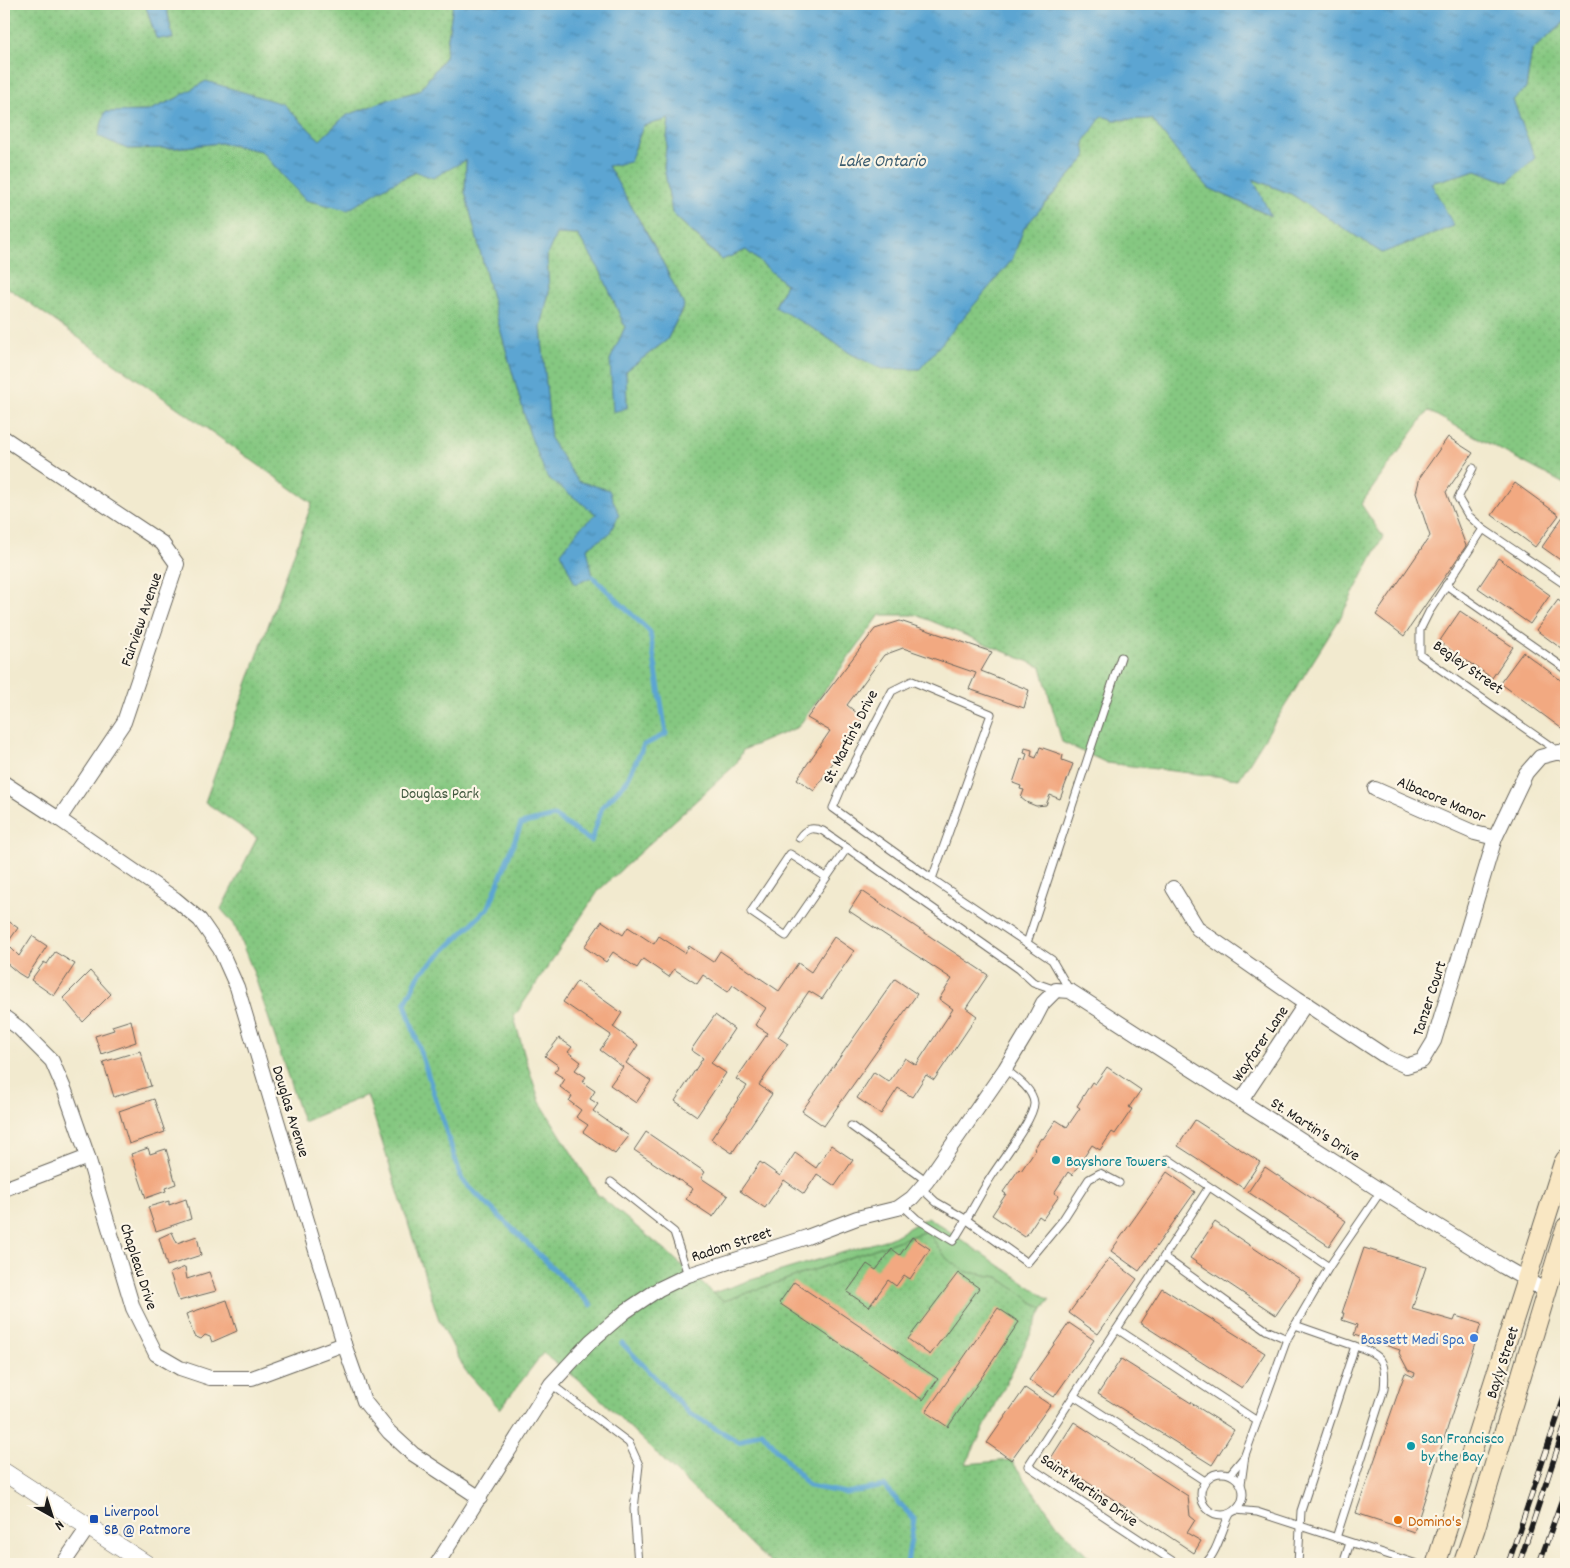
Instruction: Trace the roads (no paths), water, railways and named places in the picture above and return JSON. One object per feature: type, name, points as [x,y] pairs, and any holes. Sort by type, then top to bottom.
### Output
[{"type":"main road","name":"Bayly Street","points":[[1436,1564],[1566,1159]]},
{"type":"main road","name":"Bayly Street","points":[[1463,1564],[1566,1227]]},
{"type":"street","name":"Fairview Avenue","points":[[4,438],[162,543],[177,564],[124,722],[59,819]]},
{"type":"street","name":"Tanzer Court","points":[[1173,888],[1198,929],[1388,1058],[1406,1066],[1422,1061],[1434,1042],[1495,838],[1526,773],[1540,757],[1563,753]]},
{"type":"street","name":"Douglas Avenue","points":[[4,783],[175,899],[200,920],[220,949],[237,987],[344,1344],[364,1401],[389,1432],[413,1454],[480,1498]]},
{"type":"street","name":"Albacore Manor","points":[[1375,789],[1475,833],[1495,838]]},
{"type":"street","name":"Radom Street","points":[[437,1564],[551,1384],[591,1341],[626,1311],[660,1289],[688,1275],[857,1218],[898,1208],[912,1198],[924,1185],[1004,1069],[1031,1026],[1042,1003],[1063,991]]},
{"type":"street","name":"St. Martin's Drive","points":[[1063,991],[1241,1101],[1381,1191],[1546,1290]]},
{"type":"street","name":"Wayfarer Lane","points":[[1241,1101],[1306,1003]]},
{"type":"street","name":"Chapleau Drive","points":[[4,1017],[19,1028],[52,1061],[65,1091],[88,1157],[133,1308],[156,1354],[180,1368],[210,1378],[252,1378],[344,1344]]},
{"type":"street","points":[[4,1189],[88,1157]]},
{"type":"street","points":[[4,1472],[146,1564]]},
{"type":"street","points":[[63,1564],[89,1526]]},
{"type":"lane","points":[[1474,468],[1458,498],[1468,515],[1483,529],[1566,585]]},
{"type":"lane","name":"Begley Street","points":[[1483,529],[1429,612],[1420,630],[1420,655],[1563,753]]},
{"type":"lane","points":[[1446,585],[1566,669]]},
{"type":"lane","points":[[1027,943],[1121,656]]},
{"type":"lane","name":"St. Martin's Drive","points":[[932,879],[991,714],[912,681],[892,691],[833,808],[932,879],[1052,960],[1063,991]]},
{"type":"lane","name":"St. Martin's Drive","points":[[799,838],[804,831],[814,828],[823,831],[1019,969],[1033,982],[1063,991]]},
{"type":"lane","points":[[826,877],[790,854],[751,912],[786,936],[847,848]]},
{"type":"lane","points":[[902,1205],[917,1219],[953,1241],[967,1220],[986,1184],[1028,1120],[1034,1106],[1033,1097],[1020,1081],[1004,1069]]},
{"type":"lane","points":[[851,1126],[924,1185],[936,1202],[967,1220],[1027,1263],[1062,1221],[1089,1179],[1100,1173],[1119,1183]]},
{"type":"lane","points":[[1168,1159],[1329,1268]]},
{"type":"lane","points":[[611,1182],[674,1232],[688,1275]]},
{"type":"lane","name":"Saint Martins Drive","points":[[1177,1564],[1028,1466],[1209,1187]]},
{"type":"lane","points":[[1241,1484],[1245,1455],[1287,1339],[1329,1268],[1381,1191]]},
{"type":"lane","points":[[1164,1257],[1266,1330],[1287,1339]]},
{"type":"lane","points":[[1295,1325],[1369,1350],[1379,1358],[1386,1371],[1384,1388],[1336,1538]]},
{"type":"lane","points":[[1117,1329],[1257,1421]]},
{"type":"lane","points":[[1298,1564],[1301,1511],[1355,1346]]},
{"type":"lane","points":[[551,1384],[629,1443],[639,1465],[634,1509],[638,1564]]},
{"type":"lane","points":[[1074,1396],[1205,1481]]},
{"type":"lane","points":[[1230,1474],[1245,1455]]},
{"type":"lane","points":[[1205,1564],[1214,1553],[1222,1529],[1233,1512],[1243,1499],[1241,1484],[1237,1478],[1230,1474],[1222,1473],[1215,1474],[1205,1481],[1202,1488],[1201,1500],[1210,1512],[1217,1515],[1233,1512],[1257,1512],[1417,1564]]},
{"type":"lane","points":[[1243,1499],[1257,1512]]},
{"type":"lane","points":[[1217,1515],[1222,1529]]},
{"type":"lane","points":[[1343,1564],[1350,1542]]},
{"type":"water","points":[[145,4],[166,4],[173,39],[156,38]]},
{"type":"water","name":"Lake Ontario","points":[[453,4],[1566,4],[1566,21],[1532,50],[1526,88],[1513,100],[1535,158],[1508,182],[1476,170],[1431,183],[1454,226],[1382,253],[1291,194],[1253,179],[1271,216],[1209,188],[1180,156],[1152,119],[1114,120],[1102,116],[1084,142],[1086,157],[1024,228],[1012,260],[920,369],[882,369],[851,354],[819,332],[775,307],[786,284],[746,250],[722,260],[672,213],[664,167],[669,119],[643,126],[630,162],[608,166],[657,251],[684,305],[667,340],[626,371],[627,408],[613,412],[610,360],[625,327],[601,272],[578,235],[556,234],[547,255],[549,292],[541,327],[551,440],[578,481],[609,490],[619,515],[609,534],[587,548],[593,577],[575,584],[561,553],[579,529],[596,514],[547,477],[530,435],[499,325],[465,192],[466,160],[433,178],[416,172],[389,185],[348,210],[305,200],[261,151],[220,143],[175,148],[127,149],[98,136],[105,112],[148,111],[175,99],[206,81],[283,104],[320,140],[345,116],[393,98],[419,91],[445,57]]},
{"type":"waterway","points":[[591,1305],[462,1180],[405,1004],[419,975],[489,907],[521,824],[554,816],[591,841],[602,807],[626,782],[644,745],[666,734],[650,632],[593,577]]},
{"type":"waterway","points":[[622,1343],[689,1413],[739,1442],[761,1431],[809,1486],[846,1493],[884,1486],[914,1519],[907,1564]]},
{"type":"railway","points":[[1508,1564],[1566,1392]]},
{"type":"railway","points":[[1519,1564],[1566,1423]]},
{"type":"railway","points":[[1539,1564],[1566,1488]]},
{"type":"place","name":"Bayshore Towers","points":[[1056,1160]]},
{"type":"place","name":"Bassett Medi Spa","points":[[1474,1338]]},
{"type":"place","name":"San Francisco by the Bay","points":[[1411,1446]]},
{"type":"place","name":"Liverpool SB @ Patmore","points":[[94,1519]]},
{"type":"place","name":"Domino's","points":[[1398,1520]]},
{"type":"park label","name":"Douglas Park","points":[[440,792]]}]
